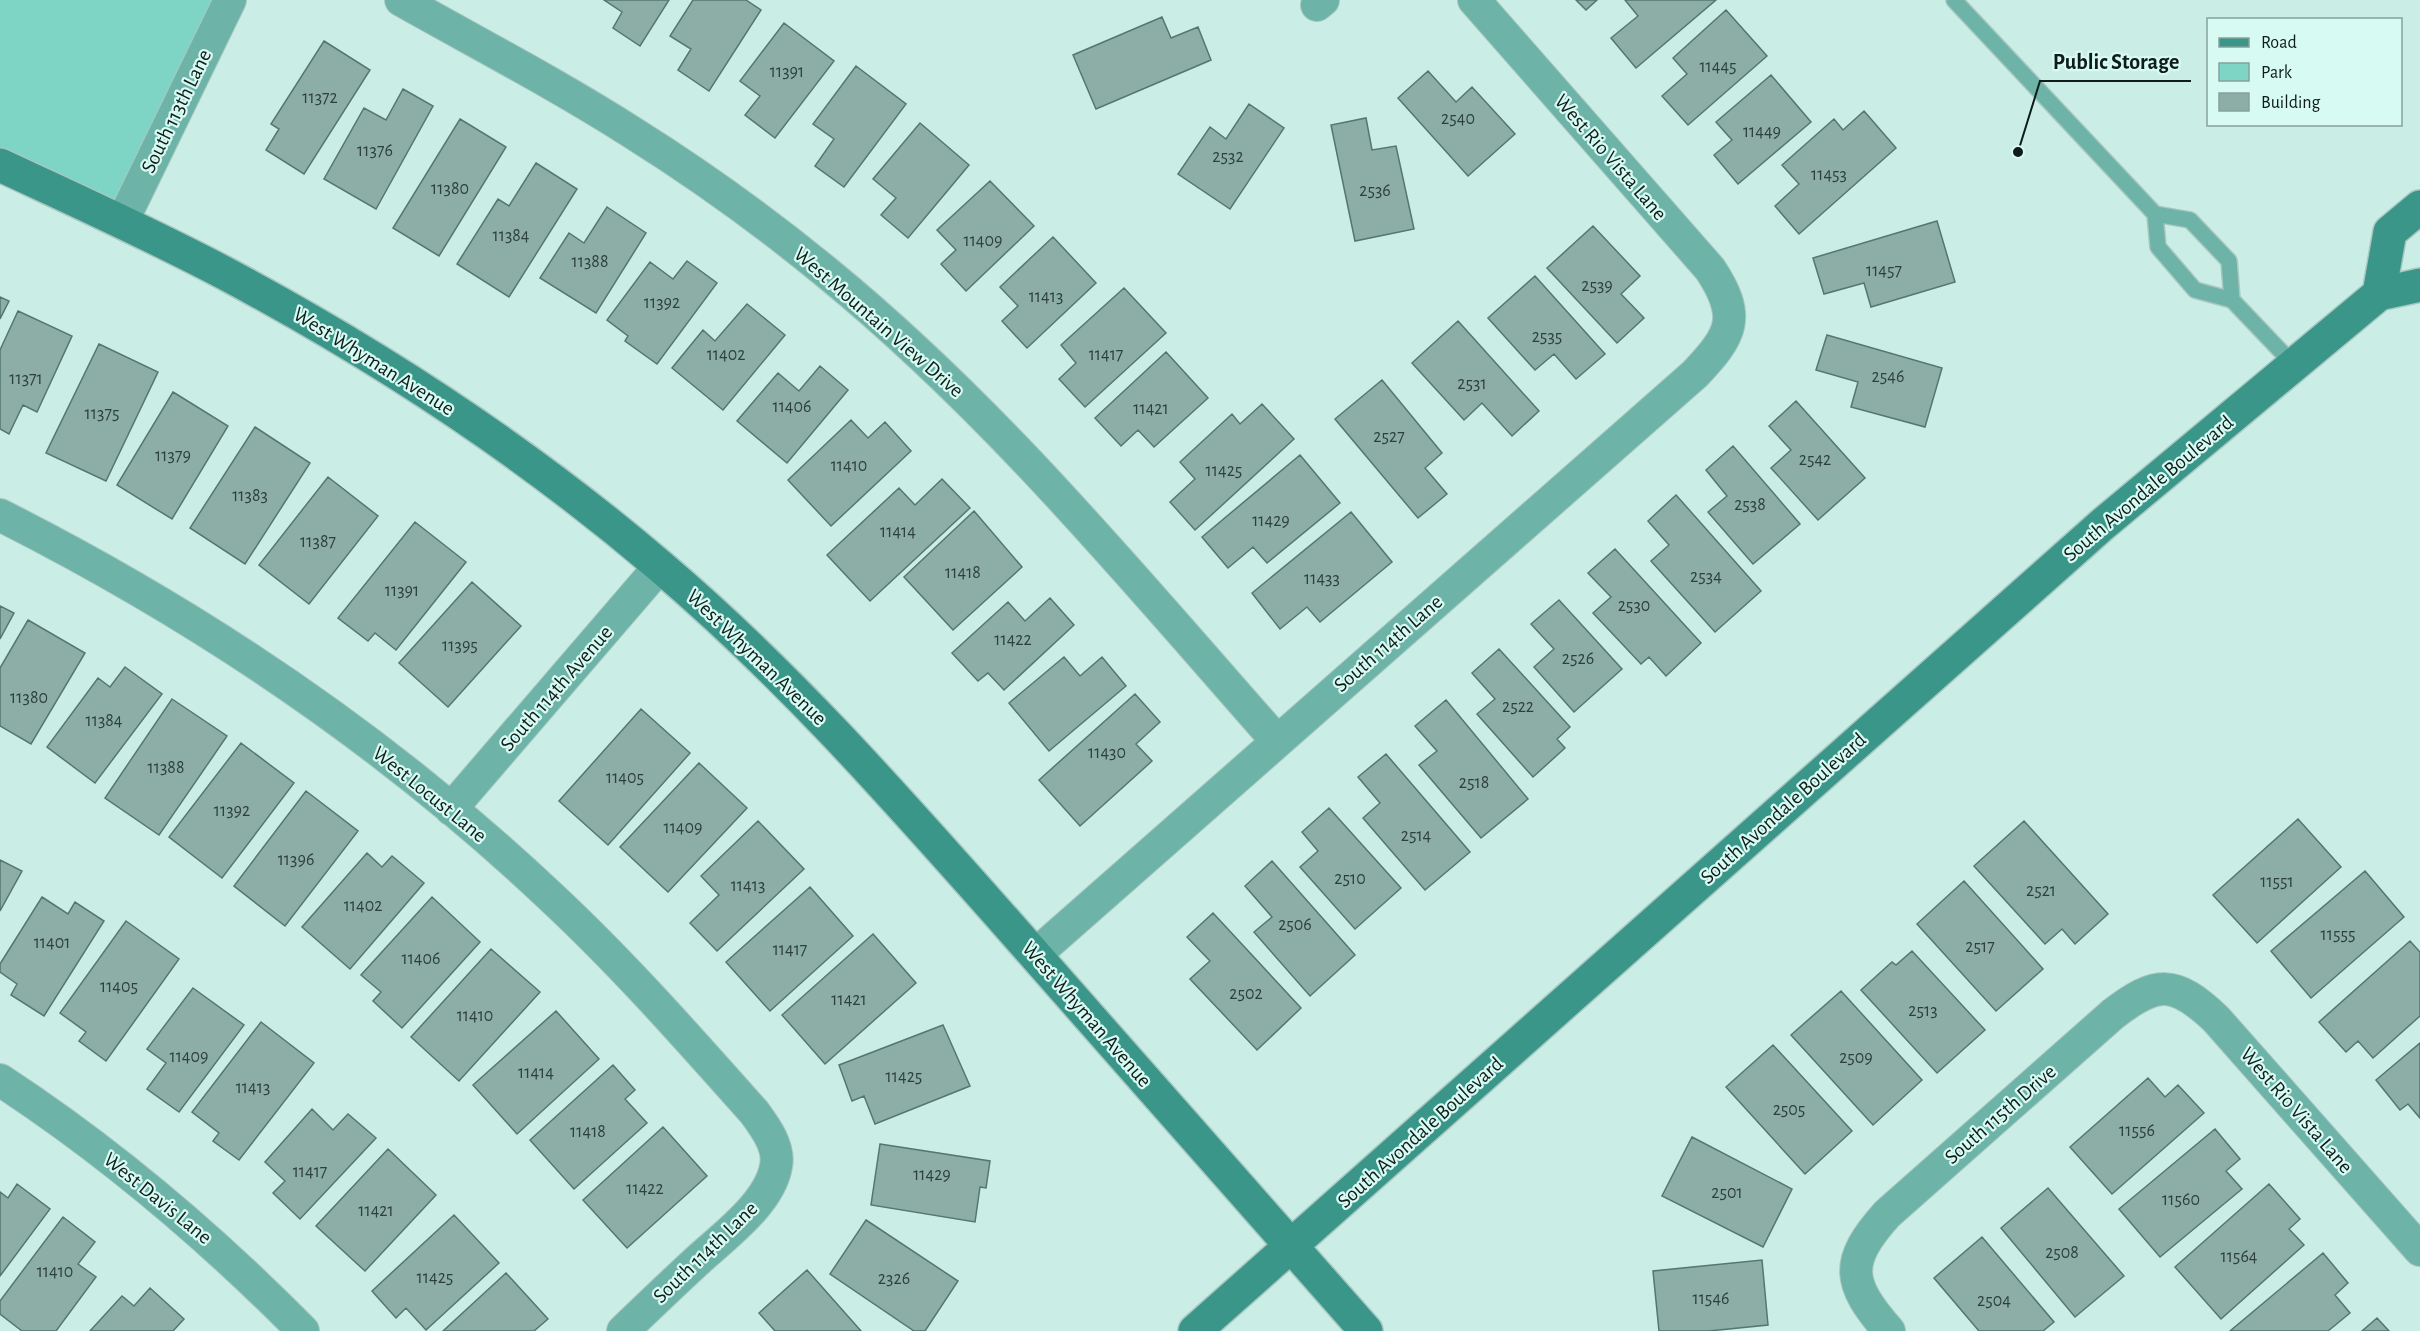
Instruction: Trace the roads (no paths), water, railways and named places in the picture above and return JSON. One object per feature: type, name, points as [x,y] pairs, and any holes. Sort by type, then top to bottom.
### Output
[{"type":"street","name":"South 113th Lane","points":[[122,222],[230,0]]},
{"type":"street","name":"West Mountain View Drive","points":[[401,0],[565,92],[693,172],[771,228],[885,322],[998,428],[1042,475],[1277,741]]},
{"type":"street","name":"West Rio Vista Lane","points":[[1474,0],[1710,270],[1722,287],[1728,305],[1730,323]]},
{"type":"street","name":"West Whyman Avenue","points":[[0,165],[122,222],[288,308],[414,384],[492,436],[660,566],[735,634],[835,731],[1366,1331]]},
{"type":"street","points":[[2379,294],[2390,232],[2420,207]]},
{"type":"street","name":"South Avondale Boulevard","points":[[1195,1331],[2103,524],[2379,294],[2420,285]]},
{"type":"street","name":"South 114th Lane","points":[[1035,955],[1695,374],[1722,342],[1730,323]]},
{"type":"street","name":"West Locust Lane","points":[[0,515],[64,547],[209,631],[336,718],[451,809],[550,896],[636,981],[754,1112],[766,1129],[774,1147],[777,1165]]},
{"type":"street","name":"South 114th Avenue","points":[[451,809],[660,566]]},
{"type":"street","name":"West Rio Vista Lane","points":[[2162,988],[2181,992],[2198,1002],[2216,1019],[2420,1250]]},
{"type":"street","name":"South 115th Drive","points":[[1889,1331],[1862,1298],[1856,1280],[1856,1261],[1862,1245],[1887,1214],[2113,1014],[2136,998],[2162,988]]},
{"type":"street","name":"West Davis Lane","points":[[0,1080],[65,1124],[167,1204],[219,1249],[303,1331]]},
{"type":"street","name":"South 114th Lane","points":[[623,1331],[747,1214],[771,1183],[777,1165]]},
{"type":"lane","points":[[1954,0],[2155,214],[2190,220],[2229,261],[2232,300]]},
{"type":"lane","points":[[2155,214],[2158,247],[2195,290],[2232,300],[2294,365]]},
{"type":"place","name":"Public Storage","points":[[2018,152]]}]
